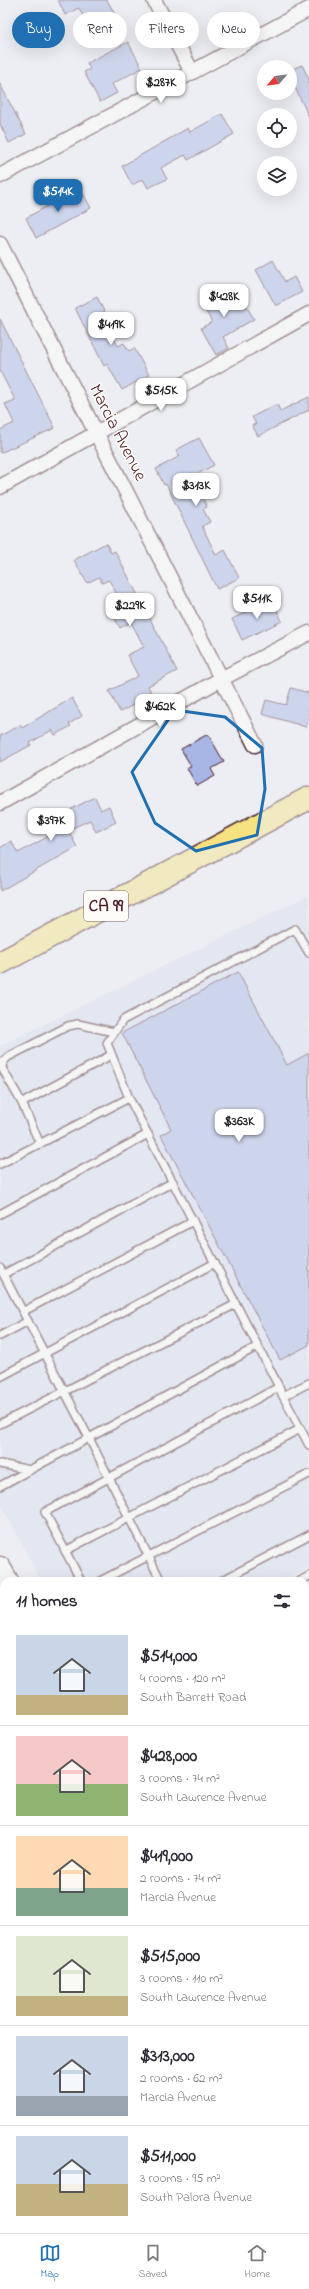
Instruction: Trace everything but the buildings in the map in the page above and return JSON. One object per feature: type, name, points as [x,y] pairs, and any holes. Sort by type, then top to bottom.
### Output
[{"type":"highway","name":"CA 99","points":[[0,963],[309,798]]},
{"type":"main road","points":[[0,1567],[6,1577]]},
{"type":"street","points":[[154,0],[192,72]]},
{"type":"street","points":[[0,176],[309,9]]},
{"type":"street","name":"Marcia Avenue","points":[[0,244],[255,746]]},
{"type":"street","points":[[0,487],[309,314]]},
{"type":"street","points":[[0,803],[221,679],[309,633]]},
{"type":"lane","points":[[309,953],[295,929],[123,1020],[107,1043],[129,1098],[309,1445]]},
{"type":"lane","points":[[40,1144],[22,1103],[2,1068],[3,1062],[8,1057],[68,1026],[78,1024],[114,1032]]},
{"type":"lane","points":[[22,1103],[111,1055]]},
{"type":"lane","points":[[0,1164],[129,1098]]},
{"type":"lane","points":[[0,1214],[148,1134]]},
{"type":"lane","points":[[159,1577],[24,1311],[2,1271],[173,1182]]},
{"type":"lane","points":[[24,1311],[193,1220]]},
{"type":"lane","points":[[0,1377],[215,1264]]},
{"type":"lane","points":[[0,1424],[236,1304]]},
{"type":"lane","points":[[0,1336],[28,1321]]},
{"type":"lane","points":[[0,1486],[258,1346]]},
{"type":"lane","points":[[284,1396],[309,1383]]},
{"type":"lane","points":[[79,1577],[45,1512],[279,1387]]},
{"type":"lane","points":[[65,1551],[300,1429]]},
{"type":"lane","points":[[0,1464],[30,1470]]},
{"type":"lane","points":[[108,1577],[309,1474]]},
{"type":"lane","points":[[229,1577],[309,1535]]},
{"type":"highlighted area","points":[[175,710],[225,717],[262,748],[265,789],[257,835],[196,851],[155,823],[132,772]]},
{"type":"shaded area","points":[[307,896],[309,900],[309,1568],[292,1577],[39,1577],[0,1502],[0,1046]]}]
